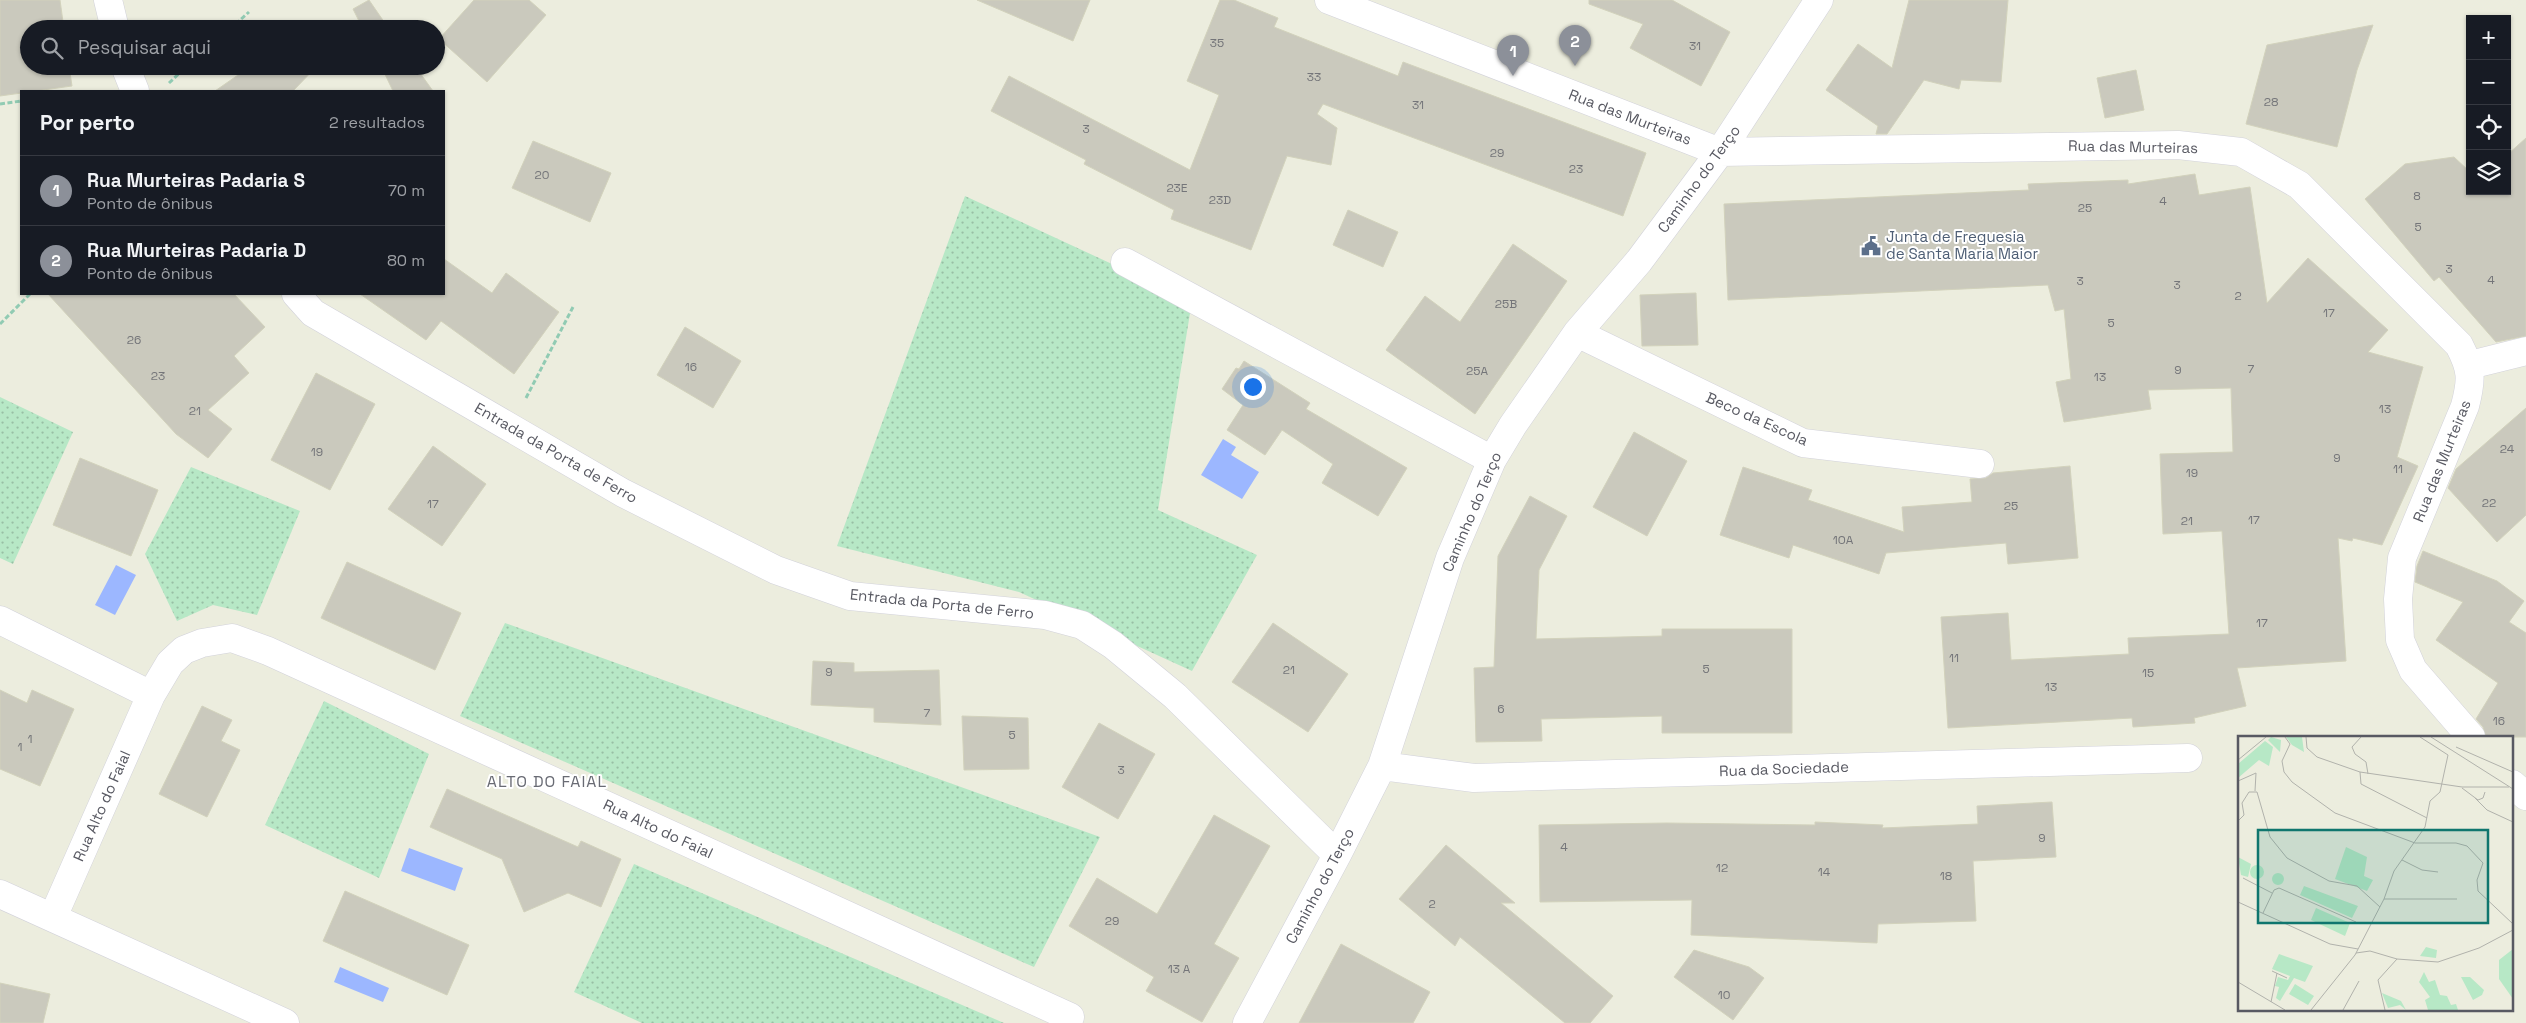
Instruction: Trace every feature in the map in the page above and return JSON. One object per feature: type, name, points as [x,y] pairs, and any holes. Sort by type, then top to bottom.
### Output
[{"type":"street","points":[[108,0],[113,20]]},
{"type":"street","name":"Rua das Murteiras","points":[[1329,0],[1720,152],[2178,145],[2241,152],[2299,186],[2459,345],[2470,365],[2471,384],[2465,406],[2402,558],[2398,599],[2400,640],[2413,670],[2470,736]]},
{"type":"street","name":"Caminho do Terço","points":[[1247,1023],[1337,855],[1382,766],[1450,558],[1492,460],[1513,425],[1577,333],[1639,261],[1720,152],[1819,0]]},
{"type":"street","points":[[129,75],[135,90]]},
{"type":"street","points":[[1125,262],[1492,460]]},
{"type":"street","name":"Entrada da Porta de Ferro","points":[[297,295],[313,313],[623,493],[776,570],[850,596],[1045,615],[1082,625],[1113,645],[1175,696],[1337,855]]},
{"type":"street","name":"Beco da Escola","points":[[1577,333],[1803,443],[1980,464]]},
{"type":"street","points":[[2470,365],[2526,351]]},
{"type":"street","points":[[0,620],[151,695]]},
{"type":"street","name":"Rua Alto do Faial","points":[[53,917],[151,695],[170,663],[184,650],[202,643],[232,638],[268,651],[1070,1017]]},
{"type":"street","name":"Rua da Sociedade","points":[[1382,766],[1474,778],[2188,758]]},
{"type":"street","points":[[2514,786],[2526,796]]},
{"type":"street","points":[[0,894],[285,1023]]},
{"type":"path","points":[[240,20],[249,12]]},
{"type":"path","points":[[166,85],[177,75]]},
{"type":"path","points":[[0,104],[20,101]]},
{"type":"path","points":[[0,324],[29,295]]},
{"type":"path","points":[[510,427],[573,307]]},
{"type":"green space","points":[[965,196],[1192,301],[1158,510],[1257,555],[1192,671],[1019,592],[837,546]]},
{"type":"green space","points":[[0,397],[73,432],[13,564],[0,558]]},
{"type":"green space","points":[[191,467],[300,511],[257,615],[213,605],[177,621],[145,554]]},
{"type":"green space","points":[[505,623],[1100,837],[1034,967],[460,716]]},
{"type":"green space","points":[[324,701],[429,754],[379,878],[265,825]]},
{"type":"green space","points":[[634,864],[1004,1023],[642,1023],[574,992]]},
{"type":"water","points":[[1223,439],[1236,447],[1231,455],[1259,472],[1242,499],[1201,475]]},
{"type":"water","points":[[116,565],[136,575],[115,615],[95,605]]},
{"type":"water","points":[[409,848],[463,868],[455,891],[401,871]]},
{"type":"water","points":[[340,967],[389,988],[383,1002],[334,982]]},
{"type":"building","points":[[0,0],[60,0],[63,20],[20,20],[20,75],[70,75],[72,86],[43,90],[20,90],[20,93],[0,96]]},
{"type":"building","points":[[369,0],[383,20],[358,20],[353,9]]},
{"type":"building","points":[[474,0],[529,0],[546,15],[487,82],[445,44],[445,32]]},
{"type":"building","points":[[977,0],[1090,0],[1073,41]]},
{"type":"building","points":[[1220,0],[1234,0],[1278,18],[1274,27],[1398,76],[1403,62],[1646,153],[1623,216],[1323,104],[1317,114],[1337,128],[1331,165],[1287,156],[1251,250],[1171,219],[1174,210],[1084,164],[1086,160],[991,111],[1009,76],[1190,170],[1219,95],[1187,81]]},
{"type":"building","points":[[1589,0],[1672,0],[1730,32],[1701,86],[1630,48],[1643,24],[1589,4]]},
{"type":"building","points":[[1909,0],[2008,0],[2001,82],[1961,80],[1959,89],[1924,80],[1887,134],[1876,134],[1878,126],[1826,90],[1858,44],[1892,68]]},
{"type":"building","points":[[2373,25],[2357,70],[2337,147],[2246,124],[2267,45]]},
{"type":"building","points":[[2136,70],[2144,110],[2105,118],[2097,78]]},
{"type":"building","points":[[238,75],[308,75],[294,90],[216,90]]},
{"type":"building","points":[[385,75],[421,75],[432,90],[393,90]]},
{"type":"building","points":[[2526,138],[2526,336],[2496,342],[2439,277],[2434,281],[2365,199],[2405,164],[2454,157],[2466,168],[2466,195],[2511,195],[2511,151]]},
{"type":"building","points":[[533,141],[611,173],[590,222],[512,188]]},
{"type":"building","points":[[2195,174],[2199,195],[2250,187],[2267,303],[2308,258],[2388,330],[2368,352],[2423,367],[2397,457],[2418,466],[2382,545],[2353,538],[2352,541],[2338,538],[2346,661],[2237,668],[2246,706],[2194,718],[2195,723],[2133,727],[2132,718],[1948,728],[1941,617],[2008,613],[2011,660],[2129,654],[2128,638],[2229,634],[2222,531],[2163,534],[2160,454],[2233,452],[2231,388],[2148,390],[2151,409],[2064,422],[2056,382],[2071,379],[2064,309],[2055,311],[2048,285],[1728,300],[1724,204],[2029,190],[2028,184],[2128,180],[2128,184]]},
{"type":"building","points":[[1348,210],[1398,232],[1383,267],[1333,245]]},
{"type":"building","points":[[1513,244],[1567,281],[1475,414],[1386,350],[1425,296],[1460,322]]},
{"type":"building","points":[[445,260],[492,293],[506,273],[559,312],[514,374],[441,321],[426,340],[361,295],[445,295]]},
{"type":"building","points":[[1696,293],[1698,345],[1642,346],[1640,295]]},
{"type":"building","points":[[49,295],[235,295],[265,327],[234,356],[249,373],[208,410],[232,429],[208,458],[176,434]]},
{"type":"building","points":[[685,327],[741,361],[713,408],[657,375]]},
{"type":"building","points":[[1244,361],[1310,403],[1306,409],[1407,468],[1378,516],[1322,483],[1333,464],[1282,430],[1265,455],[1227,430],[1243,405],[1222,389],[1236,368],[1239,369]]},
{"type":"building","points":[[316,373],[375,404],[330,490],[271,460]]},
{"type":"building","points":[[2526,408],[2526,515],[2497,542],[2448,488],[2456,469]]},
{"type":"building","points":[[1634,432],[1687,461],[1647,536],[1593,507]]},
{"type":"building","points":[[433,446],[486,484],[442,546],[388,509]]},
{"type":"building","points":[[80,458],[158,490],[131,556],[53,525]]},
{"type":"building","points":[[2070,466],[2078,558],[2008,564],[2006,543],[1886,553],[1879,574],[1793,545],[1789,558],[1720,535],[1743,467],[1812,490],[1808,500],[1904,532],[1902,507],[1972,502],[1970,479],[1986,478],[1993,473]]},
{"type":"building","points":[[1530,496],[1567,516],[1539,570],[1536,639],[1662,636],[1662,629],[1792,629],[1792,733],[1662,733],[1662,716],[1541,719],[1542,741],[1476,742],[1474,668],[1494,667],[1498,556]]},
{"type":"building","points":[[2423,551],[2497,581],[2524,601],[2509,622],[2526,633],[2526,737],[2486,736],[2483,727],[2476,719],[2498,683],[2436,640],[2463,602],[2415,582],[2417,566]]},
{"type":"building","points":[[347,562],[461,613],[435,670],[321,618]]},
{"type":"building","points":[[1273,623],[1348,674],[1308,732],[1232,682]]},
{"type":"building","points":[[813,661],[854,663],[854,672],[939,670],[941,725],[874,722],[874,708],[811,705]]},
{"type":"building","points":[[0,690],[27,703],[32,690],[74,709],[40,786],[0,769]]},
{"type":"building","points":[[202,706],[232,720],[221,741],[240,750],[207,817],[159,794]]},
{"type":"building","points":[[962,716],[1028,718],[1029,769],[964,770]]},
{"type":"building","points":[[1099,723],[1155,754],[1118,819],[1062,787]]},
{"type":"building","points":[[447,789],[578,847],[581,841],[621,859],[601,907],[568,893],[524,912],[502,859],[430,827]]},
{"type":"building","points":[[2052,802],[2056,857],[1973,861],[1976,921],[1878,924],[1877,943],[1691,935],[1692,900],[1540,902],[1539,825],[1667,823],[1815,825],[1815,822],[1883,825],[1882,828],[1978,824],[1977,806]]},
{"type":"building","points":[[1214,815],[1270,846],[1214,944],[1239,958],[1202,1022],[1146,991],[1154,977],[1069,926],[1097,878],[1157,914]]},
{"type":"building","points":[[1446,845],[1515,903],[1501,903],[1613,996],[1590,1023],[1565,1023],[1460,937],[1455,946],[1399,899]]},
{"type":"building","points":[[345,891],[469,945],[447,995],[323,941]]},
{"type":"building","points":[[1341,944],[1430,992],[1413,1023],[1299,1023]]},
{"type":"building","points":[[1694,950],[1749,967],[1764,978],[1733,1020],[1674,977]]},
{"type":"building","points":[[0,983],[50,994],[43,1023],[0,1023]]},
{"type":"place","name":"Rua Murteiras Padaria D","points":[[1575,66]]},
{"type":"place","name":"Rua Murteiras Padaria S","points":[[1513,76]]},
{"type":"place","name":"Junta de Freguesia de Santa Maria Maior","points":[[1871,246]]},
{"type":"district","name":"ALTO DO FAIAL","points":[[547,781]]}]
